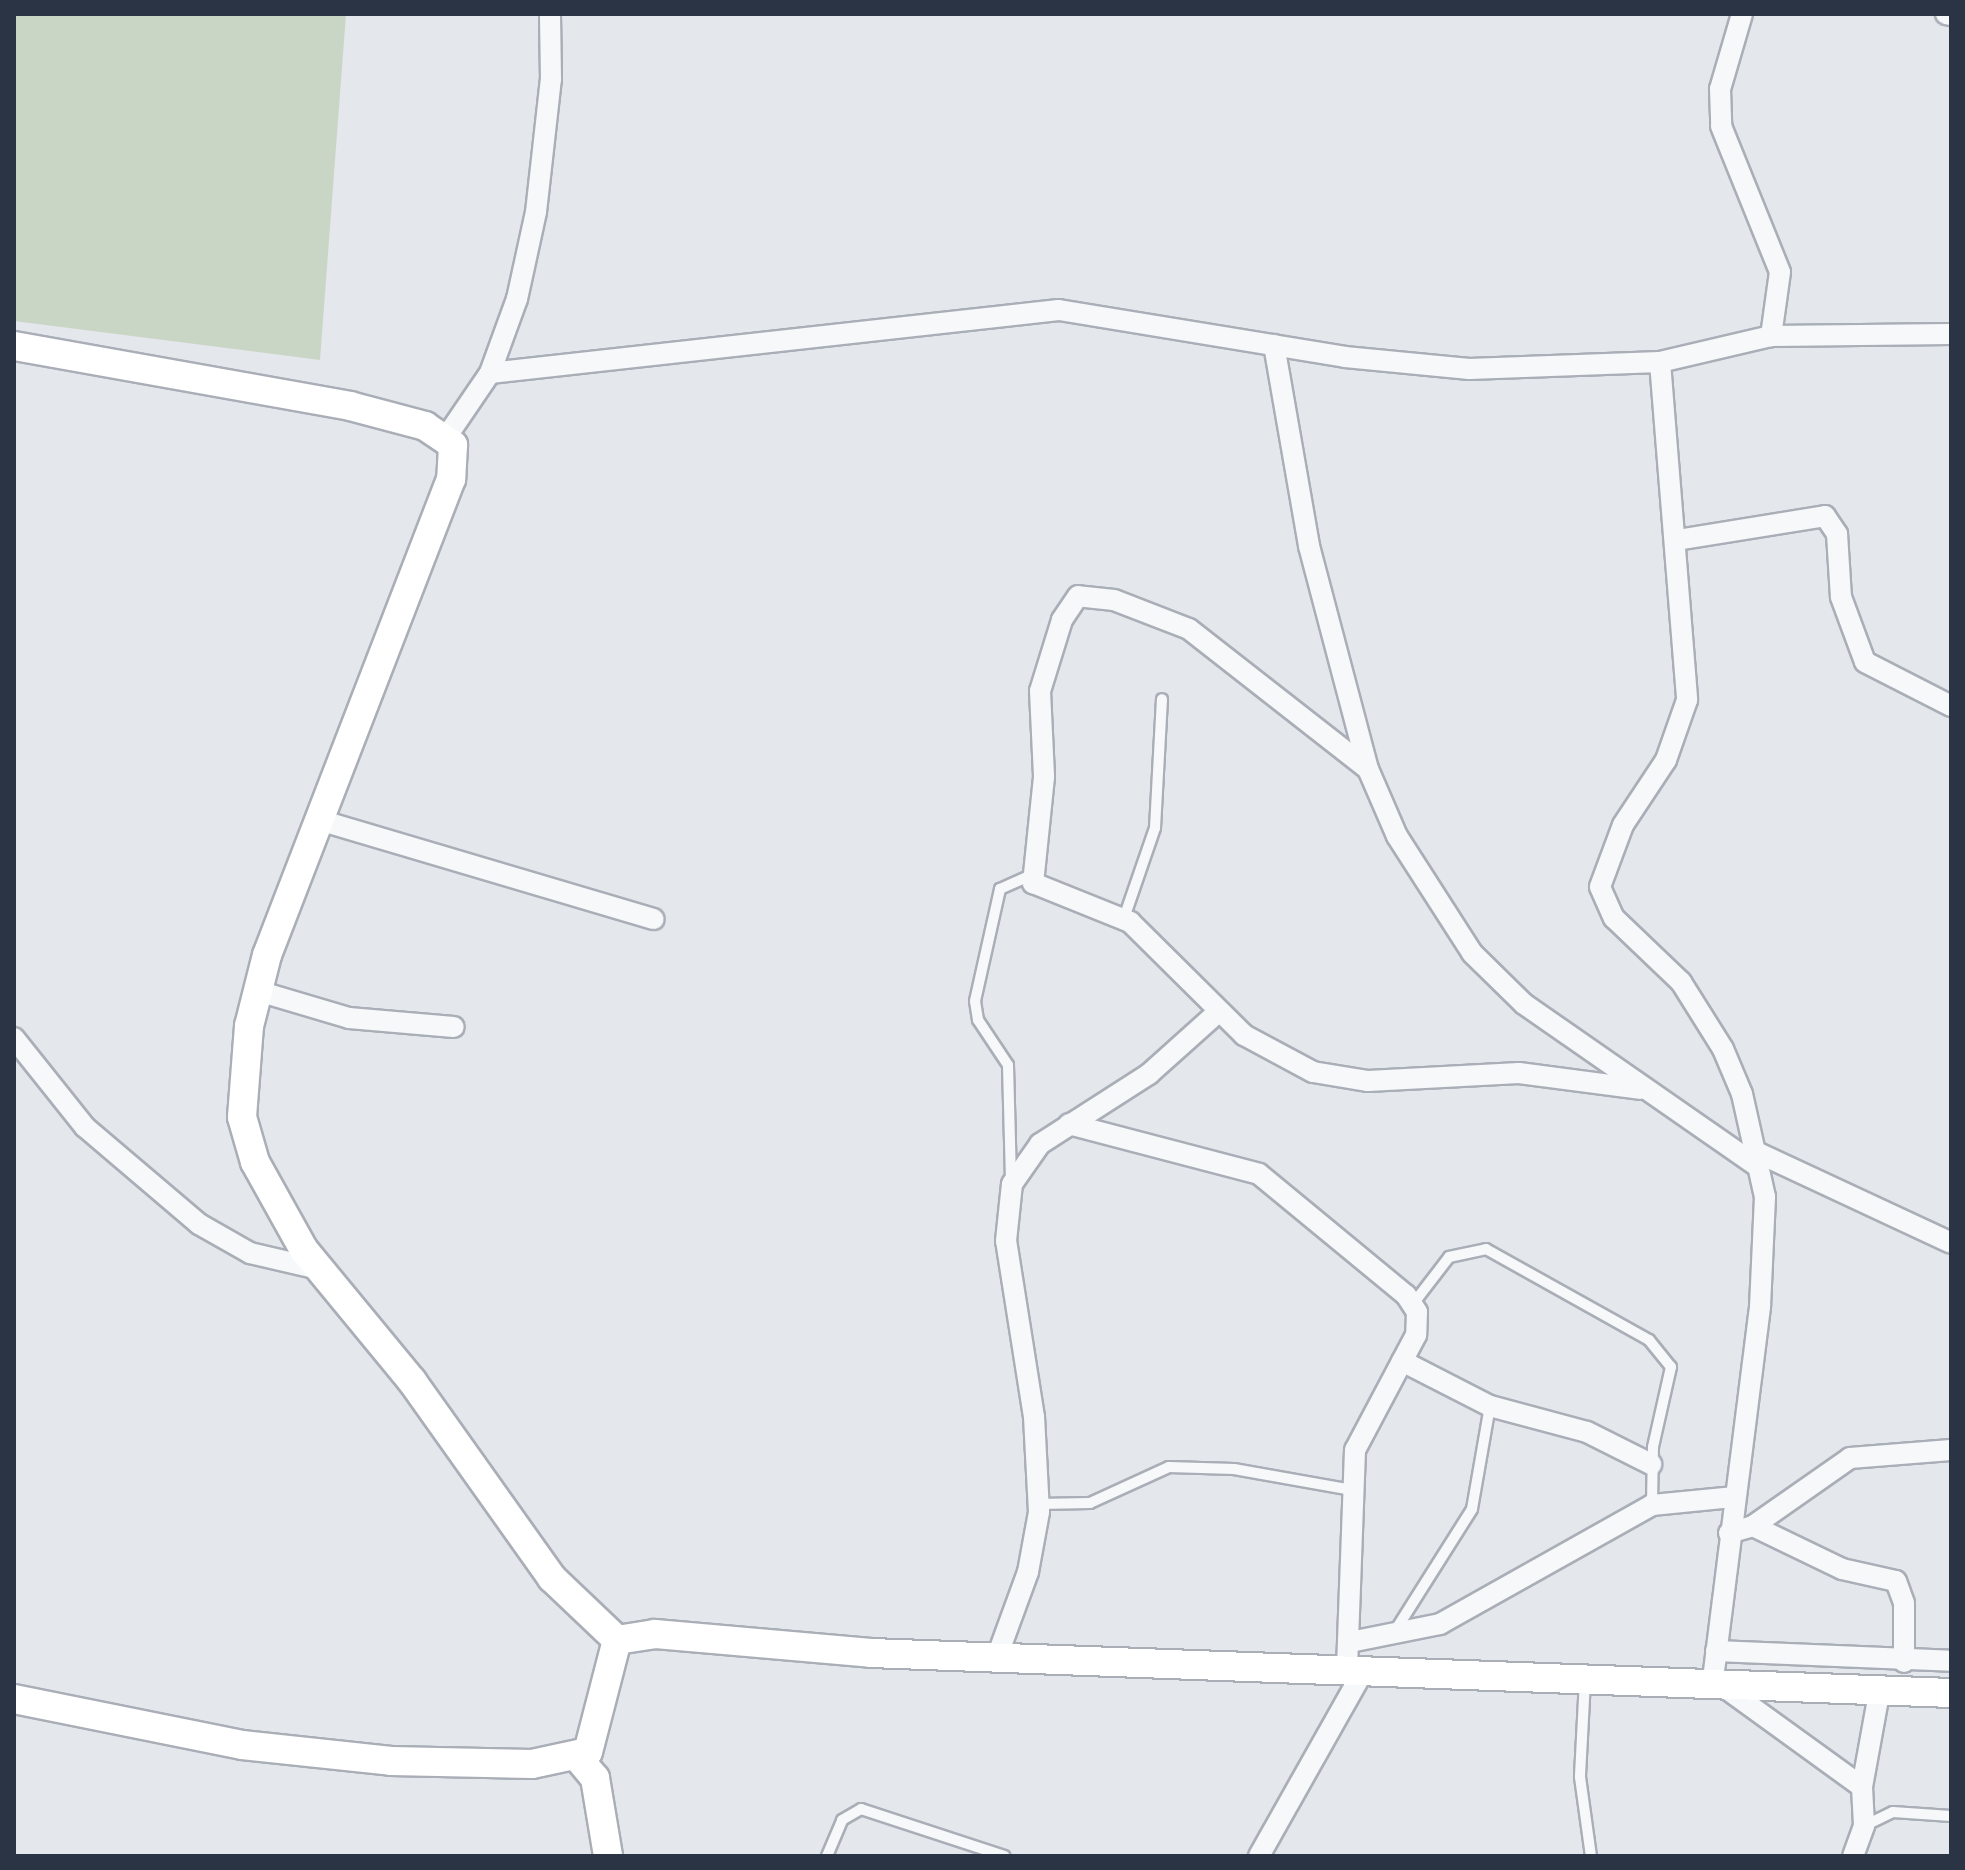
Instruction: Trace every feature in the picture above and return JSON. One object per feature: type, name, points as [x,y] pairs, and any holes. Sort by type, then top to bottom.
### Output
[{"type":"street","points":[[447,436],[490,373],[536,212],[551,79],[550,14]]},
{"type":"street","points":[[1742,14],[1720,89],[1721,126],[1780,272],[1771,336]]},
{"type":"street","points":[[490,373],[710,345],[1059,310],[1274,345],[1469,369],[1660,362],[1771,336],[1951,334]]},
{"type":"street","points":[[1274,345],[1309,546],[1368,769],[1397,836],[1472,953],[1524,1004],[1640,1089],[1755,1158],[1948,1238]]},
{"type":"street","points":[[14,346],[312,398],[447,436]]},
{"type":"street","points":[[1660,362],[1677,540],[1687,700],[1666,760],[1623,825],[1600,887],[1614,918],[1681,982],[1705,1017],[1742,1094],[1755,1158],[1766,1247],[1713,1679]]},
{"type":"street","points":[[447,436],[455,458],[451,479],[319,820],[258,991],[242,1117],[255,1162],[304,1250],[327,1271],[552,1578],[617,1640],[680,1635],[871,1653],[1354,1661],[1585,1677],[1713,1679],[1879,1693],[1951,1693]]},
{"type":"street","points":[[1677,540],[1825,516],[1837,534],[1841,597],[1865,662],[1951,706]]},
{"type":"street","points":[[1368,769],[1189,629],[1114,600],[1078,596],[1062,620],[1040,691],[1044,777],[1031,875],[1037,887],[1124,918],[1218,1012],[1281,1059],[1341,1078],[1519,1073],[1640,1089]]},
{"type":"street","points":[[319,820],[654,919]]},
{"type":"street","points":[[258,991],[349,1018],[454,1027]]},
{"type":"street","points":[[998,1654],[1028,1572],[1039,1504],[1034,1417],[1006,1241],[1012,1184],[1040,1144],[1149,1074],[1218,1012]]},
{"type":"street","points":[[14,1038],[85,1127],[199,1224],[250,1253],[327,1271]]},
{"type":"street","points":[[1069,1124],[1259,1174],[1412,1305],[1416,1335],[1355,1450],[1352,1490],[1356,1561],[1354,1661],[1259,1856]]},
{"type":"street","points":[[1402,1361],[1490,1406],[1587,1432],[1651,1464]]},
{"type":"street","points":[[1729,1533],[1753,1526],[1850,1458],[1951,1450]]},
{"type":"street","points":[[1354,1661],[1392,1638],[1496,1597],[1652,1505],[1733,1497]]},
{"type":"street","points":[[1753,1526],[1842,1569],[1896,1581],[1904,1603],[1904,1662]]},
{"type":"street","points":[[14,1699],[316,1753],[391,1761],[579,1759],[591,1746],[617,1640]]},
{"type":"street","points":[[1716,1651],[1904,1662],[1951,1661]]},
{"type":"street","points":[[1713,1679],[1862,1787]]},
{"type":"street","points":[[1853,1856],[1864,1826],[1862,1787],[1879,1693]]},
{"type":"street","points":[[579,1759],[595,1778],[608,1856]]},
{"type":"lane","points":[[1124,918],[1155,828],[1162,699]]},
{"type":"lane","points":[[1012,1184],[1008,1065],[978,1020],[975,1001],[1000,889],[1031,875]]},
{"type":"lane","points":[[1412,1305],[1449,1257],[1486,1249],[1649,1340],[1671,1367],[1651,1464],[1652,1505]]},
{"type":"lane","points":[[1392,1638],[1472,1509],[1490,1406]]},
{"type":"lane","points":[[1039,1504],[1090,1503],[1169,1467],[1234,1469],[1352,1490]]},
{"type":"lane","points":[[1585,1677],[1580,1777],[1591,1856]]},
{"type":"lane","points":[[827,1856],[842,1820],[861,1809],[1005,1856]]},
{"type":"lane","points":[[1864,1826],[1893,1812],[1951,1816]]},
{"type":"green space","points":[[14,14],[346,14],[320,360],[14,321]]}]
